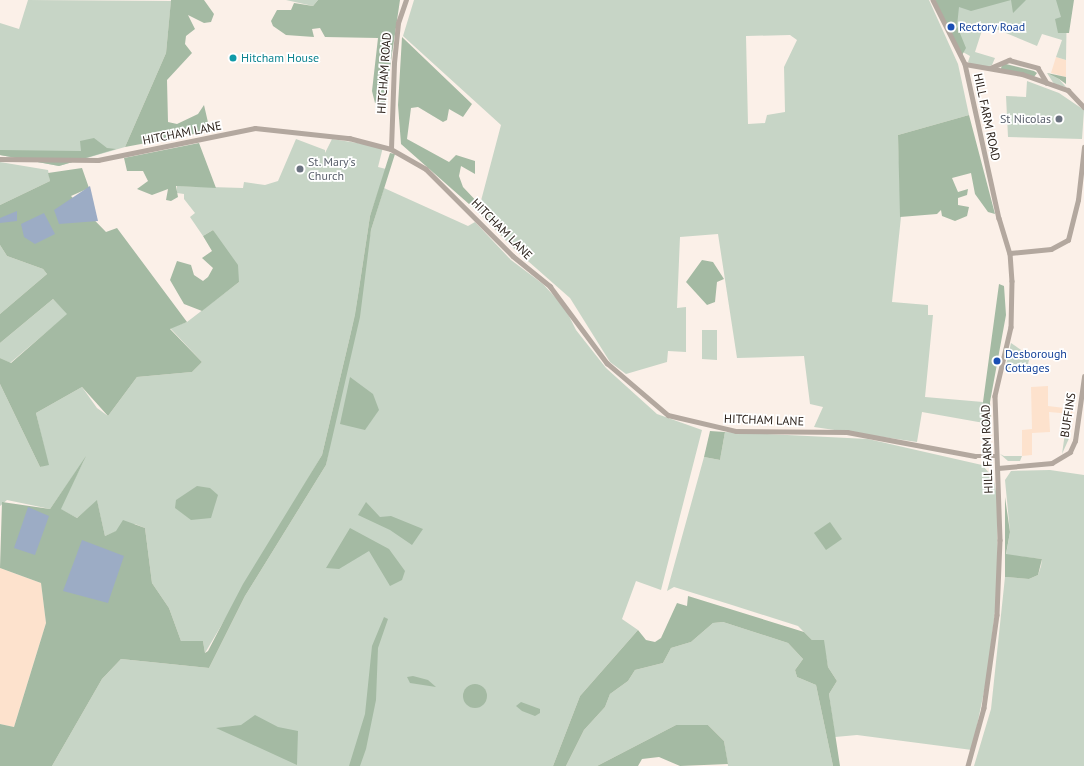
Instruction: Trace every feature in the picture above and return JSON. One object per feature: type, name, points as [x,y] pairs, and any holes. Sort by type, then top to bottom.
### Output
[{"type":"street","name":"HITCHAM ROAD","points":[[391,149],[395,49],[398,23],[406,0]]},
{"type":"street","name":"HILL FARM ROAD","points":[[933,0],[965,64],[999,218],[1010,253],[1011,327],[995,396],[995,456],[998,468],[997,615],[984,708],[968,766]]},
{"type":"street","points":[[990,68],[1009,60],[1038,68],[1047,83]]},
{"type":"street","points":[[965,64],[990,68],[1068,90],[1084,107]]},
{"type":"street","name":"HITCHAM LANE","points":[[0,159],[98,160],[255,128],[349,138],[391,149],[426,169],[513,256],[550,286],[607,363],[668,414],[736,431],[847,432],[975,456],[995,456]]},
{"type":"street","points":[[1010,253],[1051,249],[1068,240],[1078,200],[1084,147]]},
{"type":"street","name":"BUFFINS","points":[[998,468],[1052,463],[1070,452],[1075,441],[1084,377]]},
{"type":"shaded area","points":[[1056,57],[1066,60],[1066,77],[1051,73]]},
{"type":"shaded area","points":[[1048,386],[1048,406],[1073,409],[1072,414],[1049,412],[1050,432],[1032,433],[1032,455],[1022,456],[1022,430],[1032,429],[1031,387]]},
{"type":"shaded area","points":[[0,568],[41,583],[46,623],[14,727],[0,724]]},
{"type":"green space","points":[[28,0],[171,1],[166,53],[125,147],[59,166],[0,155],[0,23],[19,29]]},
{"type":"green space","points":[[171,0],[204,0],[214,14],[211,22],[204,23],[188,15],[195,29],[186,36],[185,44],[192,53],[167,80],[168,122],[177,124],[198,114],[204,105],[210,131],[125,147],[166,53]]},
{"type":"green space","points":[[286,0],[318,0],[313,6]]},
{"type":"green space","points":[[318,0],[400,0],[385,102],[375,103],[372,91],[378,38],[325,37],[320,28],[312,29],[314,37],[286,35],[273,26],[271,21],[277,10],[291,10],[294,3],[313,6]]},
{"type":"green space","points":[[414,0],[929,0],[958,64],[969,115],[898,135],[901,217],[892,302],[928,305],[928,315],[933,315],[925,397],[983,402],[984,423],[922,412],[917,442],[814,427],[823,407],[810,404],[804,356],[737,358],[718,234],[680,237],[677,308],[686,307],[686,352],[668,351],[667,362],[626,374],[610,362],[570,298],[512,247],[478,212],[501,125],[403,36]],"holes":[[[790,35],[797,40],[784,67],[785,112],[767,115],[765,123],[748,124],[746,36]]]},
{"type":"green space","points":[[935,0],[1011,0],[971,11],[959,7],[957,26],[966,48],[961,57]]},
{"type":"green space","points":[[981,0],[1067,0],[1066,60],[1056,57],[1062,40],[1042,34],[1037,46],[984,24],[975,52],[995,58],[992,65],[982,69],[968,62],[970,56],[961,51],[941,12]]},
{"type":"green space","points":[[1011,0],[1026,0],[1013,13]]},
{"type":"green space","points":[[1056,0],[1074,0],[1069,33],[1058,33],[1055,19],[1061,17]]},
{"type":"green space","points":[[402,37],[472,104],[463,117],[449,109],[447,120],[443,122],[418,107],[411,108],[407,139],[449,162],[456,155],[475,161],[475,174],[461,166],[459,176],[463,187],[480,205],[478,212],[401,144],[398,105]]},
{"type":"green space","points":[[1002,63],[1037,73],[1034,77],[1001,69]]},
{"type":"green space","points":[[1047,73],[1059,79],[1066,87],[1054,84]]},
{"type":"green space","points":[[1047,73],[1066,77],[1066,84],[1059,79]]},
{"type":"green space","points":[[1027,81],[1059,93],[1084,110],[1082,139],[1008,137],[1006,96],[1026,97]]},
{"type":"green space","points":[[969,115],[995,214],[988,212],[975,194],[971,173],[952,178],[958,192],[968,189],[967,195],[958,198],[958,205],[969,207],[967,216],[955,221],[942,216],[941,210],[937,214],[900,217],[898,135]]},
{"type":"green space","points":[[94,138],[107,148],[116,149],[59,166],[0,155],[0,150],[81,151],[80,141]]},
{"type":"green space","points":[[296,139],[325,150],[325,153],[332,139],[383,147],[378,167],[386,169],[370,216],[355,315],[322,455],[205,653],[203,641],[181,641],[169,608],[152,583],[145,528],[135,524],[105,536],[97,501],[77,518],[60,509],[84,460],[50,509],[7,500],[0,506],[0,384],[40,467],[48,464],[36,413],[82,387],[97,408],[108,416],[137,377],[192,372],[202,362],[170,328],[187,322],[239,282],[213,230],[203,236],[190,217],[195,213],[184,199],[184,194],[177,193],[177,186],[243,188],[244,182],[265,185],[278,181]]},
{"type":"green space","points":[[199,143],[216,188],[176,186],[178,197],[171,201],[166,200],[168,189],[152,195],[137,189],[148,181],[143,171],[127,171],[124,158]]},
{"type":"green space","points":[[390,153],[395,154],[371,230],[360,317],[326,465],[245,596],[209,668],[121,659],[102,679],[52,766],[0,766],[0,724],[14,727],[46,623],[41,583],[0,568],[2,502],[50,509],[86,456],[61,509],[77,518],[97,500],[105,536],[116,531],[123,520],[145,528],[152,583],[169,608],[181,641],[203,641],[205,653],[208,651],[243,584],[322,455],[355,315],[370,216]]},
{"type":"green space","points":[[0,162],[48,170],[50,181],[0,205]]},
{"type":"green space","points":[[82,168],[89,188],[71,196],[106,232],[117,228],[187,322],[170,329],[202,362],[192,372],[137,377],[108,416],[82,387],[36,413],[49,465],[40,467],[0,384],[0,358],[11,363],[67,314],[53,299],[0,343],[0,314],[47,274],[43,269],[7,256],[0,245],[0,205],[50,181],[48,173]]},
{"type":"green space","points":[[384,188],[468,226],[475,222],[511,260],[543,284],[565,308],[576,330],[606,368],[657,414],[702,430],[661,590],[636,581],[622,619],[638,630],[580,696],[553,766],[52,766],[102,679],[121,659],[209,668],[245,596],[326,465],[371,230]]},
{"type":"green space","points":[[213,230],[238,265],[239,282],[202,311],[184,304],[170,280],[177,261],[191,265],[194,275],[203,281],[208,277],[213,268],[202,258],[212,251],[203,236]]},
{"type":"green space","points":[[0,245],[7,256],[43,269],[47,274],[0,314]]},
{"type":"green space","points":[[702,260],[713,262],[724,279],[717,282],[715,302],[707,305],[686,282]]},
{"type":"green space","points":[[999,284],[1004,286],[1006,315],[990,402],[991,425],[984,423],[983,402]]},
{"type":"green space","points":[[53,299],[68,314],[10,363],[0,358],[0,343]]},
{"type":"green space","points":[[702,330],[717,330],[717,360],[702,359]]},
{"type":"green space","points":[[1011,343],[1030,356],[1028,364],[1005,370]]},
{"type":"green space","points":[[350,377],[373,394],[379,410],[365,430],[340,424]]},
{"type":"green space","points":[[710,431],[725,432],[720,460],[704,457]]},
{"type":"green space","points":[[725,432],[868,439],[982,465],[993,477],[997,496],[998,587],[987,677],[972,750],[857,735],[835,737],[829,694],[837,681],[828,667],[823,641],[812,640],[798,626],[674,587],[667,591],[704,457],[720,460]]},
{"type":"green space","points":[[1065,433],[1071,434],[1062,454]]},
{"type":"green space","points":[[1000,454],[1004,456],[1022,456],[1020,461],[1008,461]]},
{"type":"green space","points":[[1050,470],[1084,475],[1084,766],[974,766],[991,709],[1005,577],[1029,579],[1038,575],[1042,559],[1006,555],[1010,532],[1005,480],[1011,471]]},
{"type":"green space","points":[[197,486],[210,488],[218,495],[211,518],[191,520],[175,508],[176,500]]},
{"type":"green space","points":[[1005,497],[1010,532],[1006,554],[1042,559],[1038,575],[1029,579],[1005,577]]},
{"type":"green space","points":[[366,502],[380,517],[391,516],[423,529],[412,545],[390,530],[358,515]]},
{"type":"green space","points":[[830,522],[842,539],[826,550],[814,533]]},
{"type":"green space","points":[[350,528],[389,549],[405,571],[402,580],[390,586],[369,551],[339,569],[326,568]]},
{"type":"green space","points":[[688,596],[804,632],[812,640],[824,640],[828,667],[837,681],[829,694],[840,766],[833,766],[816,685],[797,677],[795,670],[803,659],[788,643],[723,622],[713,623],[691,642],[671,648],[663,663],[635,670],[628,681],[610,694],[605,707],[584,730],[566,766],[553,766],[580,696],[638,630],[646,640],[655,642],[661,638],[677,603],[687,606]]},
{"type":"green space","points":[[384,617],[388,619],[378,648],[376,700],[366,749],[360,766],[349,766],[365,714],[372,646]]},
{"type":"green space","points":[[723,622],[788,643],[803,659],[795,670],[797,677],[816,685],[833,766],[728,766],[724,741],[708,725],[676,725],[597,766],[566,766],[584,730],[605,707],[610,694],[628,681],[635,670],[663,663],[671,648],[691,642],[713,623]]},
{"type":"green space","points":[[413,676],[428,680],[436,687],[410,683],[407,677]]},
{"type":"green space","points":[[475,684],[484,687],[487,696],[484,705],[475,708],[466,705],[463,696],[466,687]]},
{"type":"green space","points":[[521,702],[540,709],[540,713],[535,716],[522,711],[516,706]]},
{"type":"green space","points":[[255,715],[278,727],[298,731],[297,765],[216,728],[241,725]]},
{"type":"green space","points":[[676,725],[708,725],[724,741],[728,764],[680,766],[659,757],[642,759],[638,766],[597,766]]},
{"type":"water","points":[[90,186],[98,221],[59,224],[54,210]]},
{"type":"water","points":[[17,211],[17,221],[0,223],[0,218]]},
{"type":"water","points":[[44,213],[55,234],[35,244],[24,237],[21,224]]},
{"type":"water","points":[[28,507],[49,516],[35,555],[14,548]]},
{"type":"water","points":[[82,540],[124,556],[108,603],[63,591]]},
{"type":"place","name":"Rectory Road","points":[[951,27]]},
{"type":"place","name":"Hitcham House","points":[[233,58]]},
{"type":"place","name":"St Nicolas","points":[[1059,119]]},
{"type":"place","name":"St. Mary's Church","points":[[300,169]]},
{"type":"place","name":"Desborough Cottages","points":[[997,361]]}]
